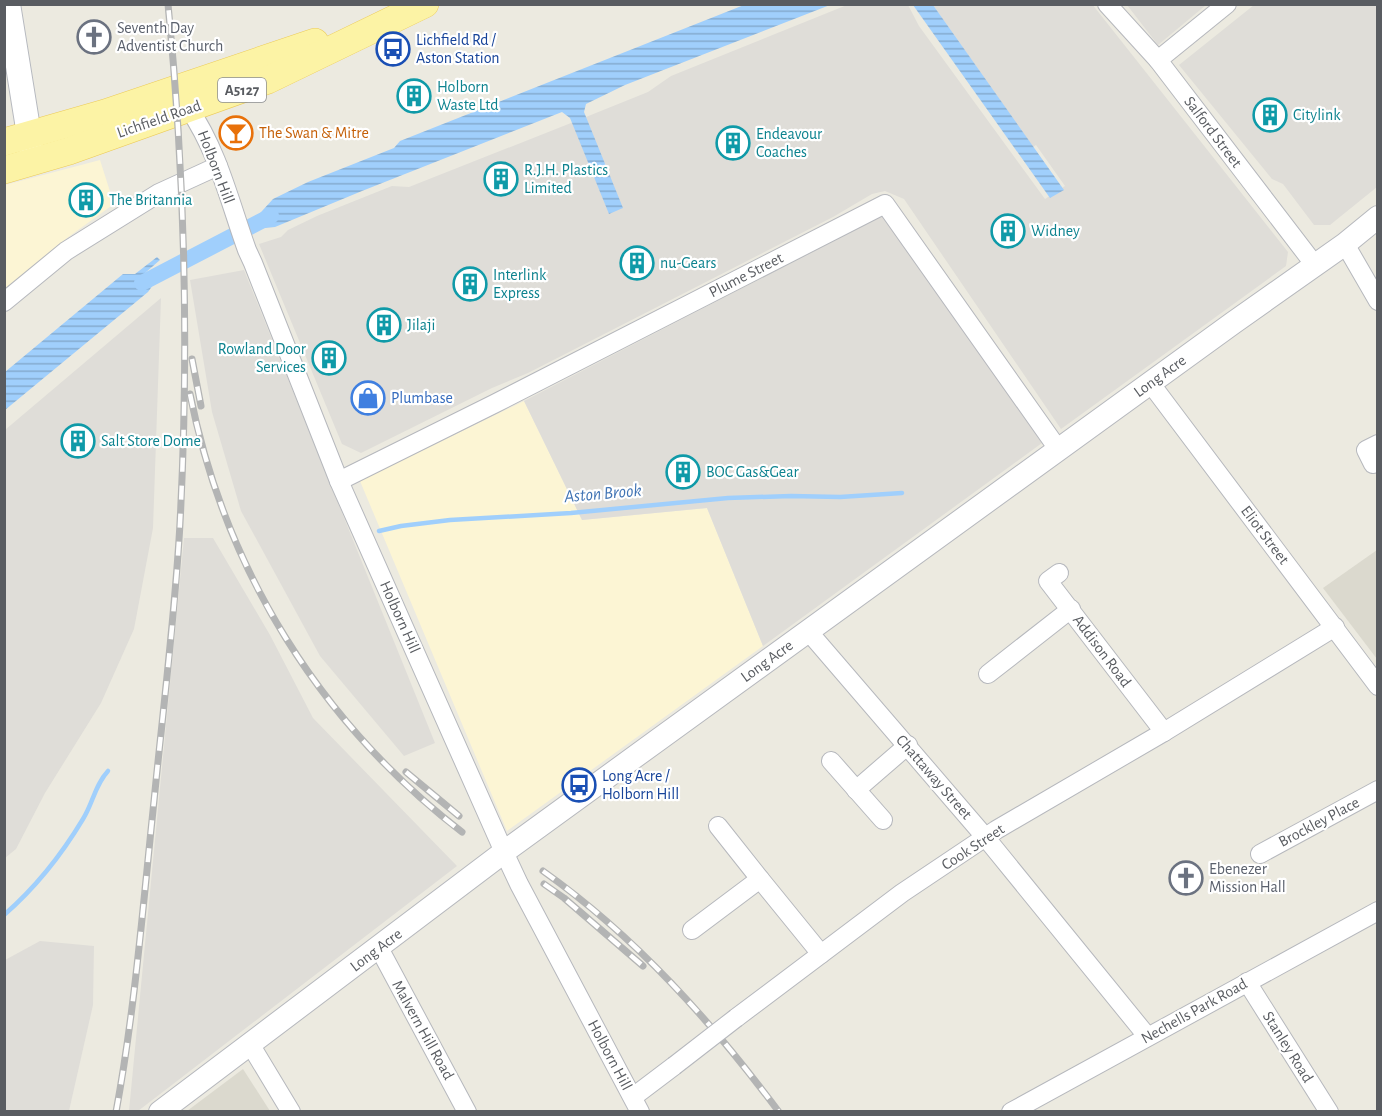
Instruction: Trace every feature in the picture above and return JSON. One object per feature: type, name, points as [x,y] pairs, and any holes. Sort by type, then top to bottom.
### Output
[{"type":"main road","points":[[8,4],[16,139],[33,163]]},
{"type":"main road","name":"Lichfield Road","points":[[16,139],[114,111],[416,8]]},
{"type":"main road","name":"Lichfield Road","points":[[4,170],[33,163],[268,80],[416,8]]},
{"type":"street","name":"Salford Street","points":[[1107,4],[1158,60],[1314,264]]},
{"type":"street","points":[[1158,60],[1227,4]]},
{"type":"street","name":"Holborn Hill","points":[[189,109],[200,124],[218,166],[247,250],[339,481],[504,852],[636,1104]]},
{"type":"street","points":[[4,302],[66,251],[159,193],[218,166]]},
{"type":"street","name":"Plume Street","points":[[339,481],[885,204],[1058,449]]},
{"type":"street","name":"Long Acre","points":[[160,1112],[504,852],[1058,449],[1345,244],[1377,217]]},
{"type":"street","points":[[1345,244],[1377,301]]},
{"type":"street","name":"Eliot Street","points":[[1151,384],[1377,686]]},
{"type":"street","points":[[1373,464],[1366,450],[1377,444]]},
{"type":"street","name":"Addison Road","points":[[1059,573],[1048,581],[1164,732]]},
{"type":"street","points":[[988,674],[1071,609]]},
{"type":"street","name":"Cook Street","points":[[636,1104],[674,1066],[902,893],[996,831],[1335,627]]},
{"type":"street","name":"Chattaway Street","points":[[808,632],[908,745],[1147,1036]]},
{"type":"street","points":[[856,790],[908,745]]},
{"type":"street","points":[[831,761],[883,820]]},
{"type":"street","name":"Brockley Place","points":[[1260,854],[1377,790]]},
{"type":"street","points":[[718,826],[821,954]]},
{"type":"street","points":[[692,930],[760,879]]},
{"type":"street","name":"Nechells Park Road","points":[[1011,1112],[1377,911]]},
{"type":"street","name":"Malvern Hill Road","points":[[379,948],[468,1112]]},
{"type":"street","name":"Stanley Road","points":[[1247,982],[1329,1112]]},
{"type":"street","points":[[250,1044],[291,1112]]},
{"type":"shaded area","points":[[1092,4],[1288,252],[1286,266],[1061,429],[904,199],[885,191],[872,194],[833,217],[528,373],[492,388],[361,453],[342,444],[259,244],[281,237],[288,230],[317,216],[392,186],[409,187],[648,92],[671,76],[847,5],[908,5],[919,26],[1045,199],[1065,186],[1036,145],[1033,147],[933,5]]},
{"type":"shaded area","points":[[1127,5],[1206,5],[1158,45]]},
{"type":"shaded area","name":"Citylink","points":[[1254,5],[1377,5],[1377,187],[1330,225],[1314,225],[1283,184],[1272,179],[1179,65]]},
{"type":"shaded area","points":[[100,160],[114,204],[67,238],[5,295],[5,185]]},
{"type":"shaded area","points":[[883,215],[1042,443],[763,646],[707,508],[582,520],[524,401]]},
{"type":"shaded area","points":[[244,270],[435,743],[404,756],[320,656],[241,511],[212,412],[190,280]]},
{"type":"shaded area","points":[[161,298],[153,528],[134,629],[101,703],[45,793],[16,849],[5,858],[5,430]]},
{"type":"shaded area","points":[[524,401],[582,520],[707,508],[763,646],[507,831],[360,481]]},
{"type":"shaded area","points":[[184,538],[213,538],[270,635],[313,718],[457,866],[138,1111],[129,1111]]},
{"type":"shaded area","points":[[1377,550],[1377,659],[1323,588]]},
{"type":"shaded area","points":[[40,941],[94,946],[93,1005],[69,1111],[5,1111],[5,960]]},
{"type":"shaded area","points":[[243,1069],[270,1111],[187,1111]]},
{"type":"water","points":[[744,5],[830,5],[625,85],[586,104],[584,112],[623,208],[609,214],[570,118],[562,112],[275,227],[254,229],[252,222],[273,199],[308,182],[394,148],[400,141]]},
{"type":"water","points":[[913,5],[933,5],[1064,190],[1050,198]]},
{"type":"water","points":[[157,257],[160,260],[145,273],[162,272],[148,292],[5,410],[5,372],[123,274],[135,274]]},
{"type":"waterway","points":[[142,283],[271,216]]},
{"type":"waterway","name":"Aston Brook","points":[[379,531],[450,520],[571,513],[728,498],[840,497],[902,493]]},
{"type":"waterway","name":"Aston Brook","points":[[4,915],[37,882],[66,845],[83,819],[100,782],[108,771]]},
{"type":"railway","points":[[116,1112],[138,957],[172,628],[180,523],[184,394],[184,264],[182,198],[168,4]]},
{"type":"railway","points":[[192,359],[201,406]]},
{"type":"railway","points":[[190,394],[206,459],[227,521],[254,581],[286,638],[323,692],[365,742],[411,789],[462,832]]},
{"type":"railway","points":[[406,772],[459,816]]},
{"type":"railway","points":[[543,871],[610,924],[641,952],[727,1045],[779,1112]]},
{"type":"railway","points":[[544,884],[564,898],[643,966]]},
{"type":"place","name":"Seventh Day Adventist Church","points":[[94,37]]},
{"type":"place","name":"Lichfield Rd / Aston Station","points":[[393,49]]},
{"type":"place","name":"Holborn Waste Ltd","points":[[414,96]]},
{"type":"place","name":"Citylink","points":[[1270,115]]},
{"type":"place","name":"The Swan & Mitre","points":[[236,133]]},
{"type":"place","name":"Endeavour Coaches","points":[[733,143]]},
{"type":"place","name":"R.J.H. Plastics Limited","points":[[501,179]]},
{"type":"place","name":"The Britannia","points":[[86,200]]},
{"type":"place","name":"Widney","points":[[1008,231]]},
{"type":"place","name":"nu-Gears","points":[[637,263]]},
{"type":"place","name":"Interlink Express","points":[[470,284]]},
{"type":"place","name":"Jilaji","points":[[384,325]]},
{"type":"place","name":"Rowland Door Services","points":[[329,358]]},
{"type":"place","name":"Plumbase","points":[[368,398]]},
{"type":"place","name":"Salt Store Dome","points":[[78,441]]},
{"type":"place","name":"BOC Gas&Gear","points":[[683,472]]},
{"type":"place","name":"Long Acre / Holborn Hill","points":[[579,785]]},
{"type":"place","name":"Ebenezer Mission Hall","points":[[1186,878]]}]
